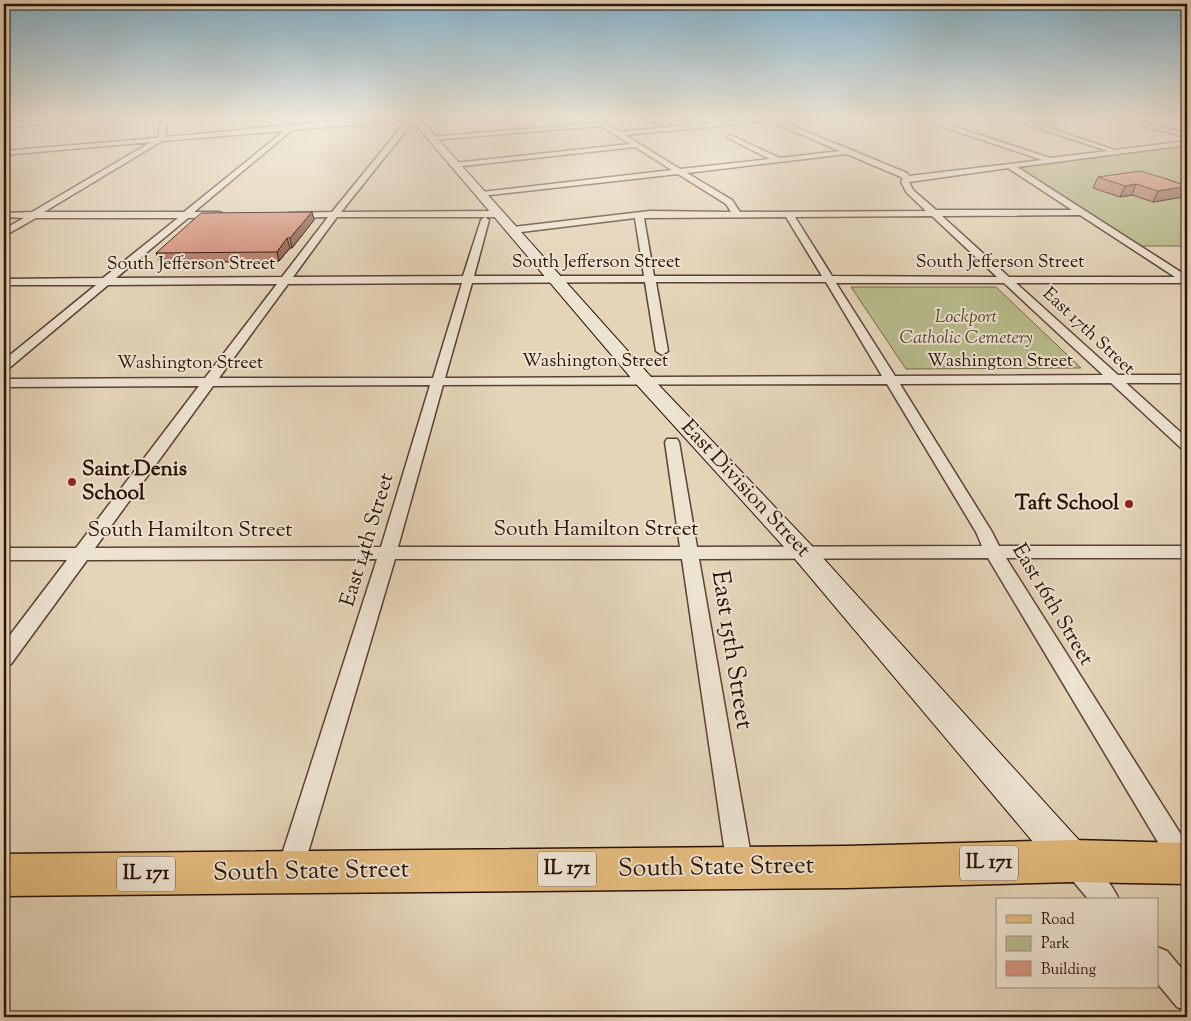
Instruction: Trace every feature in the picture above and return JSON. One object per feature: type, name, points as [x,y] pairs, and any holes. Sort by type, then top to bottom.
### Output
[{"type":"main road","name":"South State Street","points":[[4,874],[846,867],[1073,861],[1186,864]]},
{"type":"street","points":[[4,233],[117,166]]},
{"type":"street","points":[[4,366],[246,166]]},
{"type":"street","points":[[4,658],[284,281],[373,166]]},
{"type":"street","name":"East Division Street","points":[[455,166],[480,194],[499,221],[804,553],[1073,861]]},
{"type":"street","points":[[669,166],[729,202],[737,214]]},
{"type":"street","points":[[480,194],[722,166]]},
{"type":"street","name":"East 17th Street","points":[[882,166],[904,175],[907,179],[905,182],[907,187],[1187,446]]},
{"type":"street","points":[[907,179],[1010,166],[1187,280]]},
{"type":"street","points":[[640,215],[729,202]]},
{"type":"street","points":[[285,215],[499,221],[640,215],[1082,212]]},
{"type":"street","name":"East 16th Street","points":[[789,214],[984,532],[993,552],[1186,864]]},
{"type":"street","points":[[4,215],[226,215]]},
{"type":"street","points":[[640,215],[662,351]]},
{"type":"street","name":"East 14th Street","points":[[289,872],[388,552],[468,280],[499,221]]},
{"type":"street","name":"South Jefferson Street","points":[[4,282],[554,279],[1187,280]]},
{"type":"street","name":"Washington Street","points":[[4,383],[1187,380]]},
{"type":"street","name":"East 15th Street","points":[[672,442],[740,867]]},
{"type":"street","name":"South Hamilton Street","points":[[4,554],[1187,552]]},
{"type":"street","points":[[1073,861],[1104,898]]},
{"type":"street","points":[[1158,962],[1187,996]]},
{"type":"green space","points":[[1035,166],[1187,166],[1187,246],[1139,246],[1019,168]]},
{"type":"green space","name":"Lockport Catholic Cemetery","points":[[851,287],[996,287],[1081,368],[906,369]]},
{"type":"building","points":[[1140,171],[1187,186],[1158,191],[1136,184],[1125,186],[1098,177]]},
{"type":"building","points":[[312,212],[290,238],[287,238],[277,252],[156,253],[201,213]]},
{"type":"place","name":"Saint Denis School","points":[[72,482]]},
{"type":"place","name":"Taft School","points":[[1129,504]]}]
